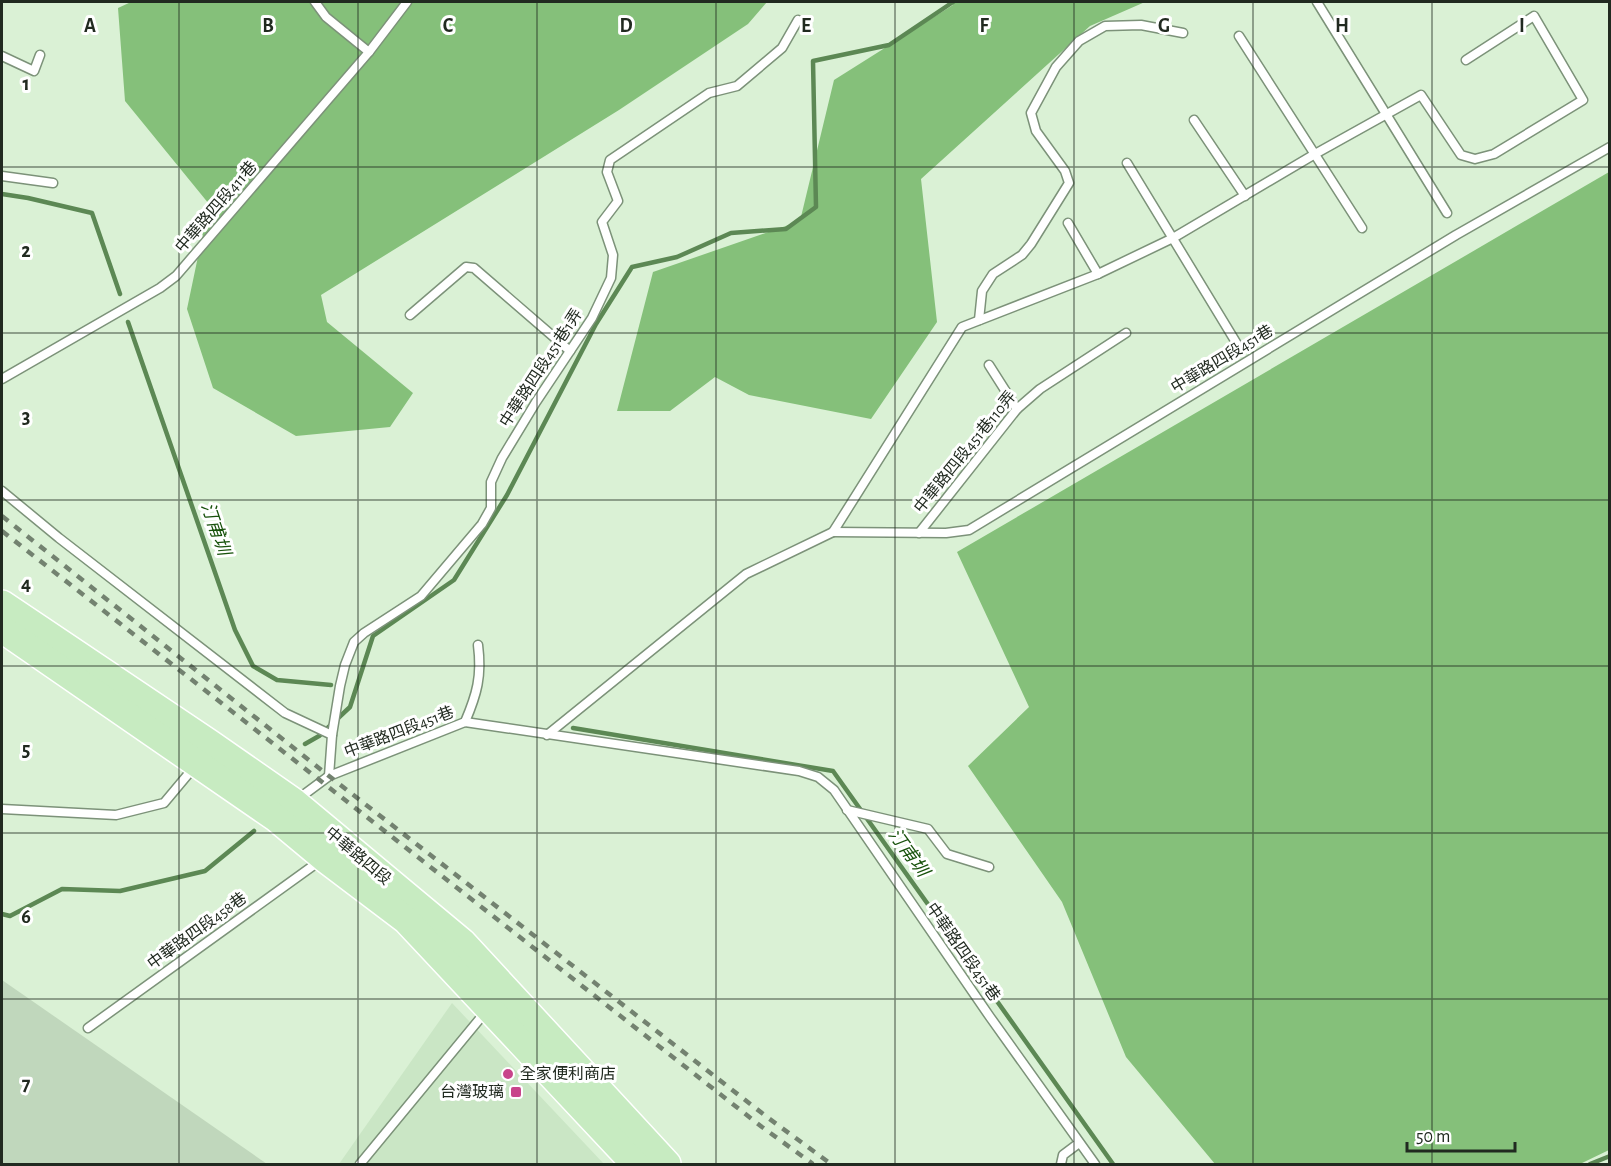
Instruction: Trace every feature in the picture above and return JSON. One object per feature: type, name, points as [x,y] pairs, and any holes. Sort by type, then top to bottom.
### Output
[{"type":"main road","name":"中華路四段","points":[[2,604],[462,942],[498,1000],[635,1164]]},
{"type":"main road","name":"中華路四段","points":[[2,629],[203,753]]},
{"type":"main road","name":"中華路四段","points":[[285,810],[324,858],[406,920],[498,1000],[667,1164]]},
{"type":"lane","points":[[315,2],[326,17],[369,52]]},
{"type":"lane","name":"中華路四段411巷","points":[[2,379],[160,288],[176,276],[369,52],[407,2]]},
{"type":"lane","points":[[1317,2],[1447,213]]},
{"type":"lane","points":[[833,532],[962,327],[1098,274],[1173,238],[1421,94],[1461,155],[1475,159],[1494,154],[1583,100],[1534,16],[1466,60]]},
{"type":"lane","name":"中華路四段451巷1弄","points":[[329,776],[335,714],[345,665],[354,642],[421,596],[482,524],[491,508],[491,482],[502,458],[592,318],[611,278],[613,255],[602,222],[618,201],[607,172],[610,160],[709,93],[737,86],[782,48],[798,20]]},
{"type":"lane","points":[[980,320],[982,291],[993,274],[1022,255],[1069,183],[1065,171],[1036,131],[1031,112],[1056,67],[1079,41],[1105,26],[1141,25],[1183,33]]},
{"type":"lane","points":[[1239,36],[1362,228]]},
{"type":"lane","points":[[2,56],[34,71],[40,55]]},
{"type":"lane","points":[[1194,120],[1245,196]]},
{"type":"lane","name":"中華路四段451巷","points":[[547,735],[746,574],[833,532],[946,533],[969,530],[1456,236],[1610,147]]},
{"type":"lane","name":"中華路四段451巷","points":[[1127,163],[1237,344]]},
{"type":"lane","points":[[2,176],[52,183]]},
{"type":"lane","points":[[1068,222],[1098,274]]},
{"type":"lane","points":[[410,315],[466,267],[474,268],[570,351]]},
{"type":"lane","name":"中華路四段451巷110弄","points":[[919,533],[1017,409],[1040,388],[1126,333]]},
{"type":"lane","points":[[989,364],[1017,409]]},
{"type":"lane","points":[[2,491],[285,713],[332,735]]},
{"type":"lane","points":[[465,722],[477,696],[481,666],[478,645]]},
{"type":"lane","name":"中華路四段451巷","points":[[285,810],[329,776],[465,722],[799,771],[818,777],[834,790],[1095,1164]]},
{"type":"lane","points":[[2,809],[116,815],[164,802],[203,753]]},
{"type":"lane","points":[[847,810],[927,829],[947,854],[990,867]]},
{"type":"lane","name":"中華路四段458巷","points":[[88,1028],[324,858]]},
{"type":"lane","points":[[360,1164],[429,1078],[498,1000]]},
{"type":"lane","points":[[1061,1164],[1063,1155],[1079,1143]]},
{"type":"shaded area","points":[[452,1003],[604,1164],[339,1164]]},
{"type":"green space","points":[[131,2],[767,2],[748,24],[619,110],[321,295],[327,322],[413,393],[390,427],[296,436],[213,388],[187,309],[209,204],[125,101],[118,8]]},
{"type":"green space","points":[[953,2],[1145,2],[1090,26],[921,179],[937,322],[871,419],[749,395],[715,377],[670,411],[617,411],[653,272],[800,221],[834,80],[953,5]]},
{"type":"green space","points":[[1609,172],[1609,1150],[1580,1164],[1215,1164],[1126,1057],[1062,902],[968,766],[1029,707],[957,552]]},
{"type":"building","points":[[2,980],[267,1164],[2,1164]]},
{"type":"waterway","points":[[305,744],[319,736],[350,707],[373,636],[454,580],[507,495],[596,324],[632,267],[677,257],[731,233],[786,229],[816,207],[813,61],[889,45],[953,2]]},
{"type":"waterway","name":"汀甫圳","points":[[2,194],[92,213],[120,294]]},
{"type":"waterway","name":"汀甫圳","points":[[128,322],[235,630],[253,666],[277,680],[331,685]]},
{"type":"waterway","name":"汀甫圳","points":[[573,728],[833,771],[1113,1164]]},
{"type":"waterway","points":[[2,914],[10,916],[62,889],[120,891],[205,871],[254,831]]},
{"type":"waterway","points":[[1590,1164],[1610,1156]]},
{"type":"railway","points":[[2,516],[329,776],[767,1117],[831,1164]]},
{"type":"railway","points":[[2,531],[762,1127],[813,1164]]},
{"type":"place","name":"全家便利商店","points":[[508,1074]]},
{"type":"place","name":"台灣玻璃","points":[[516,1092]]}]
